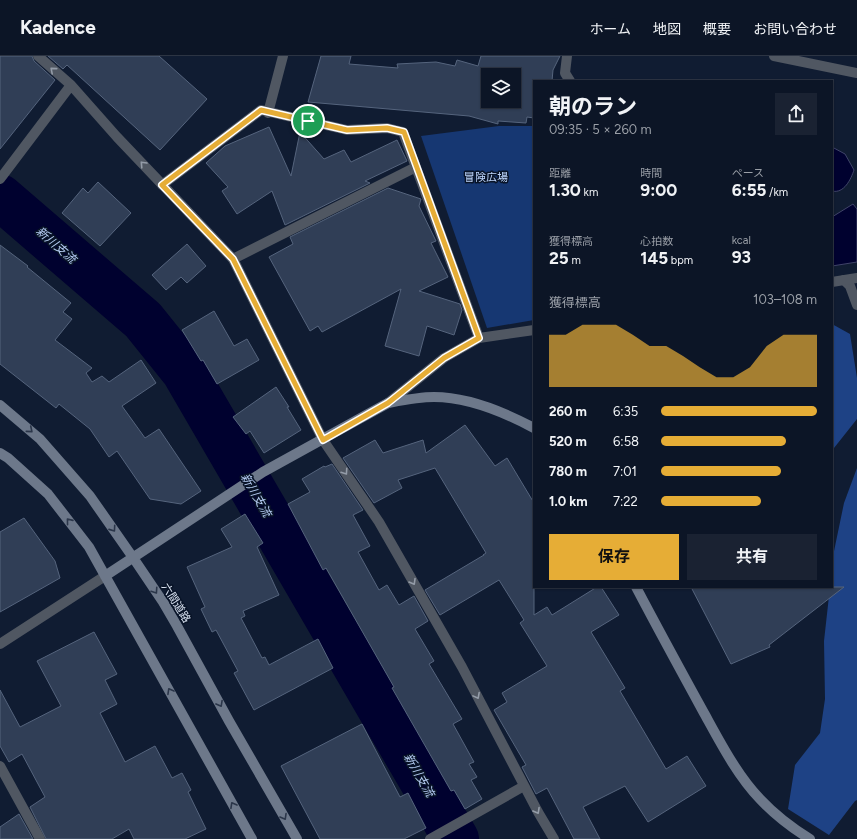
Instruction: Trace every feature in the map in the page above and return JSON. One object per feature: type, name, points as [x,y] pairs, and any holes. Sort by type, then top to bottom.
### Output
[{"type":"street","points":[[38,56],[71,85],[162,185],[233,259],[323,440],[379,522],[462,668],[524,786],[554,839]]},
{"type":"street","points":[[268,112],[283,56]]},
{"type":"street","points":[[567,56],[565,73],[569,80]]},
{"type":"street","points":[[774,56],[857,73]]},
{"type":"street","points":[[0,179],[71,85]]},
{"type":"street","points":[[162,185],[261,110],[347,130],[387,128],[404,132],[479,338]]},
{"type":"street","points":[[233,259],[416,167]]},
{"type":"street","points":[[833,282],[857,278]]},
{"type":"street","points":[[844,280],[850,286],[857,305]]},
{"type":"street","points":[[0,644],[134,559],[264,472],[388,403],[444,358],[479,338],[533,330]]},
{"type":"street","points":[[388,403],[435,397],[455,399],[498,411],[533,427]]},
{"type":"street","name":"六間道路","points":[[0,405],[40,439],[90,496],[134,559],[177,626],[232,727],[296,839]]},
{"type":"street","points":[[0,453],[8,458],[48,494],[89,547],[252,839]]},
{"type":"street","points":[[637,588],[718,739],[747,784],[760,800],[776,815],[810,839]]},
{"type":"street","points":[[0,766],[40,839]]},
{"type":"street","points":[[434,837],[524,786]]},
{"type":"green space","name":"冒険広場","points":[[499,126],[533,126],[533,320],[487,328],[421,136]]},
{"type":"shaded area","points":[[833,148],[845,154],[854,170],[846,185],[840,190],[833,191]]},
{"type":"shaded area","points":[[853,204],[857,209],[857,262],[833,266],[833,216]]},
{"type":"shaded area","points":[[833,325],[850,334],[857,378],[857,419],[834,448]]},
{"type":"shaded area","points":[[857,468],[857,800],[829,835],[788,809],[795,765],[820,733],[825,699],[824,641],[830,588],[833,588],[833,556],[844,503]]},
{"type":"building","points":[[0,56],[32,56],[34,61],[55,80],[0,149]]},
{"type":"building","points":[[48,56],[159,56],[207,99],[160,150],[67,65],[63,69]]},
{"type":"building","points":[[321,56],[351,56],[349,64],[398,68],[397,64],[436,62],[455,66],[457,60],[478,66],[481,56],[560,56],[553,70],[552,80],[533,80],[533,118],[527,117],[526,123],[498,121],[498,124],[469,116],[308,102]]},
{"type":"building","points":[[269,127],[291,176],[300,132],[324,159],[344,150],[351,162],[397,140],[407,161],[365,181],[370,183],[285,225],[272,191],[237,214],[222,191],[228,187],[206,163],[225,146]]},
{"type":"building","points":[[98,182],[131,213],[100,246],[62,213],[83,188],[88,193]]},
{"type":"building","points":[[388,188],[421,199],[419,206],[436,241],[431,243],[448,277],[419,291],[460,304],[462,310],[454,335],[427,326],[419,356],[385,346],[401,289],[322,332],[318,326],[310,331],[269,257],[293,244],[290,237]]},
{"type":"building","points":[[187,244],[206,266],[187,283],[181,277],[166,290],[152,275]]},
{"type":"building","points":[[0,245],[28,266],[27,267],[71,303],[63,312],[72,319],[55,340],[92,368],[86,373],[92,382],[102,376],[109,382],[141,360],[156,383],[122,406],[145,438],[159,429],[201,491],[181,504],[150,499],[117,451],[109,457],[90,429],[59,404],[56,408],[0,364]]},
{"type":"building","points":[[214,311],[234,346],[247,339],[259,360],[217,384],[203,360],[201,361],[182,330]]},
{"type":"building","points":[[276,387],[301,430],[264,453],[250,431],[246,434],[233,417]]},
{"type":"building","points":[[465,425],[495,466],[507,458],[533,501],[534,615],[547,607],[552,615],[595,588],[602,588],[619,615],[591,632],[625,688],[620,691],[666,769],[687,756],[706,786],[648,822],[625,786],[583,807],[600,839],[574,839],[547,788],[536,794],[522,767],[526,765],[494,710],[507,702],[502,693],[547,666],[520,623],[524,620],[499,580],[440,615],[425,590],[486,553],[435,468],[398,480],[402,488],[374,503],[343,458],[375,440],[383,453],[423,440],[426,453]]},
{"type":"building","points":[[332,464],[363,510],[353,515],[370,546],[358,552],[379,590],[387,585],[399,605],[414,596],[428,621],[415,629],[434,661],[429,664],[462,719],[453,724],[474,762],[469,764],[477,777],[471,780],[482,799],[465,809],[454,790],[451,791],[326,568],[323,570],[288,504],[310,492],[302,479],[324,466],[325,467]]},
{"type":"building","points":[[245,514],[263,543],[257,547],[279,595],[243,611],[245,616],[241,618],[262,658],[265,657],[269,665],[318,639],[333,668],[254,710],[234,673],[238,671],[216,630],[212,632],[201,609],[205,607],[187,567],[232,547],[221,529]]},
{"type":"building","points":[[24,518],[55,561],[60,578],[0,612],[0,532]]},
{"type":"building","points":[[844,587],[769,645],[770,647],[731,664],[692,588]]},
{"type":"building","points":[[94,632],[117,674],[105,680],[117,704],[100,713],[125,762],[155,746],[172,778],[182,773],[191,790],[188,792],[206,829],[185,839],[134,839],[129,829],[112,839],[46,839],[30,807],[45,797],[22,754],[9,762],[0,746],[0,690],[20,727],[61,706],[37,661]]},
{"type":"building","points":[[362,724],[400,797],[408,793],[426,828],[404,839],[320,839],[281,766]]},
{"type":"building","points":[[19,814],[33,839],[0,839],[0,827]]},
{"type":"waterway","name":"新川支流","points":[[0,197],[143,320],[184,371],[456,839]]},
{"type":"route","points":[[261,110],[308,121],[347,130],[387,128],[404,132],[479,338],[444,358],[388,403],[323,440],[233,259],[162,185],[261,110]]}]
